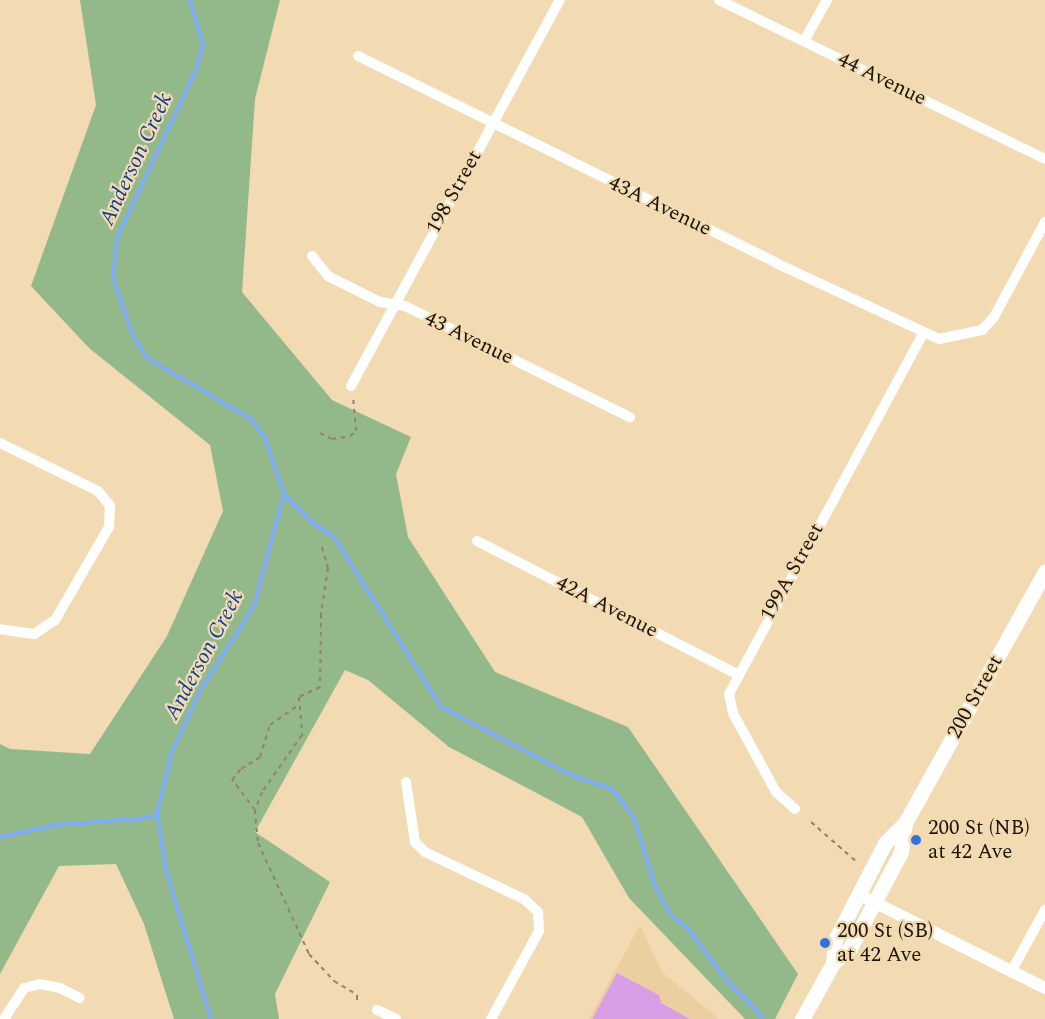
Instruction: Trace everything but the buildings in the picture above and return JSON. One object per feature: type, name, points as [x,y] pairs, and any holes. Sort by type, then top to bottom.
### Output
[{"type":"main road","name":"200 Street","points":[[833,963],[835,940],[885,843],[905,823],[1045,571]]},
{"type":"main road","name":"200 Street","points":[[802,1019],[833,963],[850,948],[901,852],[905,823]]},
{"type":"street","name":"198 Street","points":[[351,386],[393,304],[560,0]]},
{"type":"street","name":"44 Avenue","points":[[719,0],[1045,159]]},
{"type":"street","points":[[804,41],[827,0]]},
{"type":"street","name":"43A Avenue","points":[[358,56],[939,339],[968,336],[982,330],[994,317],[1045,222]]},
{"type":"street","name":"43 Avenue","points":[[312,256],[327,276],[393,304],[405,306],[630,417]]},
{"type":"street","name":"199A Street","points":[[795,808],[776,792],[733,712],[729,694],[737,674],[923,333]]},
{"type":"street","points":[[0,442],[98,491],[110,506],[109,527],[55,620],[34,634],[0,629]]},
{"type":"street","name":"42A Avenue","points":[[477,541],[737,674]]},
{"type":"street","points":[[406,782],[415,842],[425,852],[524,899],[538,912],[539,931],[491,1019]]},
{"type":"street","points":[[858,894],[1045,988]]},
{"type":"street","points":[[1011,972],[1045,910]]},
{"type":"street","points":[[4,1019],[24,988],[40,984],[60,988],[80,998]]},
{"type":"street","points":[[377,1010],[396,1019]]},
{"type":"path","points":[[320,433],[332,439],[350,436],[356,431],[351,386]]},
{"type":"path","points":[[322,547],[328,568],[321,614],[320,687],[299,697],[302,735],[262,792],[255,810],[258,843],[309,954],[334,981],[357,995],[357,1001]]},
{"type":"path","points":[[255,810],[232,780],[241,769],[260,757],[270,725],[300,704]]},
{"type":"path","points":[[811,822],[858,862]]},
{"type":"shaded area","points":[[640,925],[662,972],[719,1019],[589,1019]]},
{"type":"green space","points":[[80,0],[280,0],[255,99],[242,292],[332,400],[411,437],[396,474],[408,537],[495,672],[628,727],[798,974],[775,1019],[745,1019],[629,898],[582,817],[449,747],[368,680],[345,670],[255,832],[330,882],[275,994],[279,1019],[174,1019],[144,924],[116,864],[59,866],[0,974],[0,744],[10,749],[90,754],[167,636],[223,511],[210,445],[89,348],[31,286],[96,105]]},
{"type":"waterway","name":"Anderson Creek","points":[[190,0],[203,44],[196,70],[117,238],[113,278],[133,336],[147,358],[251,419],[265,438],[284,494],[254,606],[200,691],[172,752],[157,813],[166,870],[211,1019]]},
{"type":"waterway","points":[[284,494],[313,523],[334,537],[441,707],[573,776],[610,788],[618,796],[634,818],[655,886],[671,915],[688,929],[728,982],[763,1017]]},
{"type":"waterway","points":[[0,837],[56,825],[147,818],[157,813]]},
{"type":"place","name":"200 St (NB) at 42 Ave","points":[[916,840]]},
{"type":"place","name":"200 St (SB) at 42 Ave","points":[[825,943]]}]
